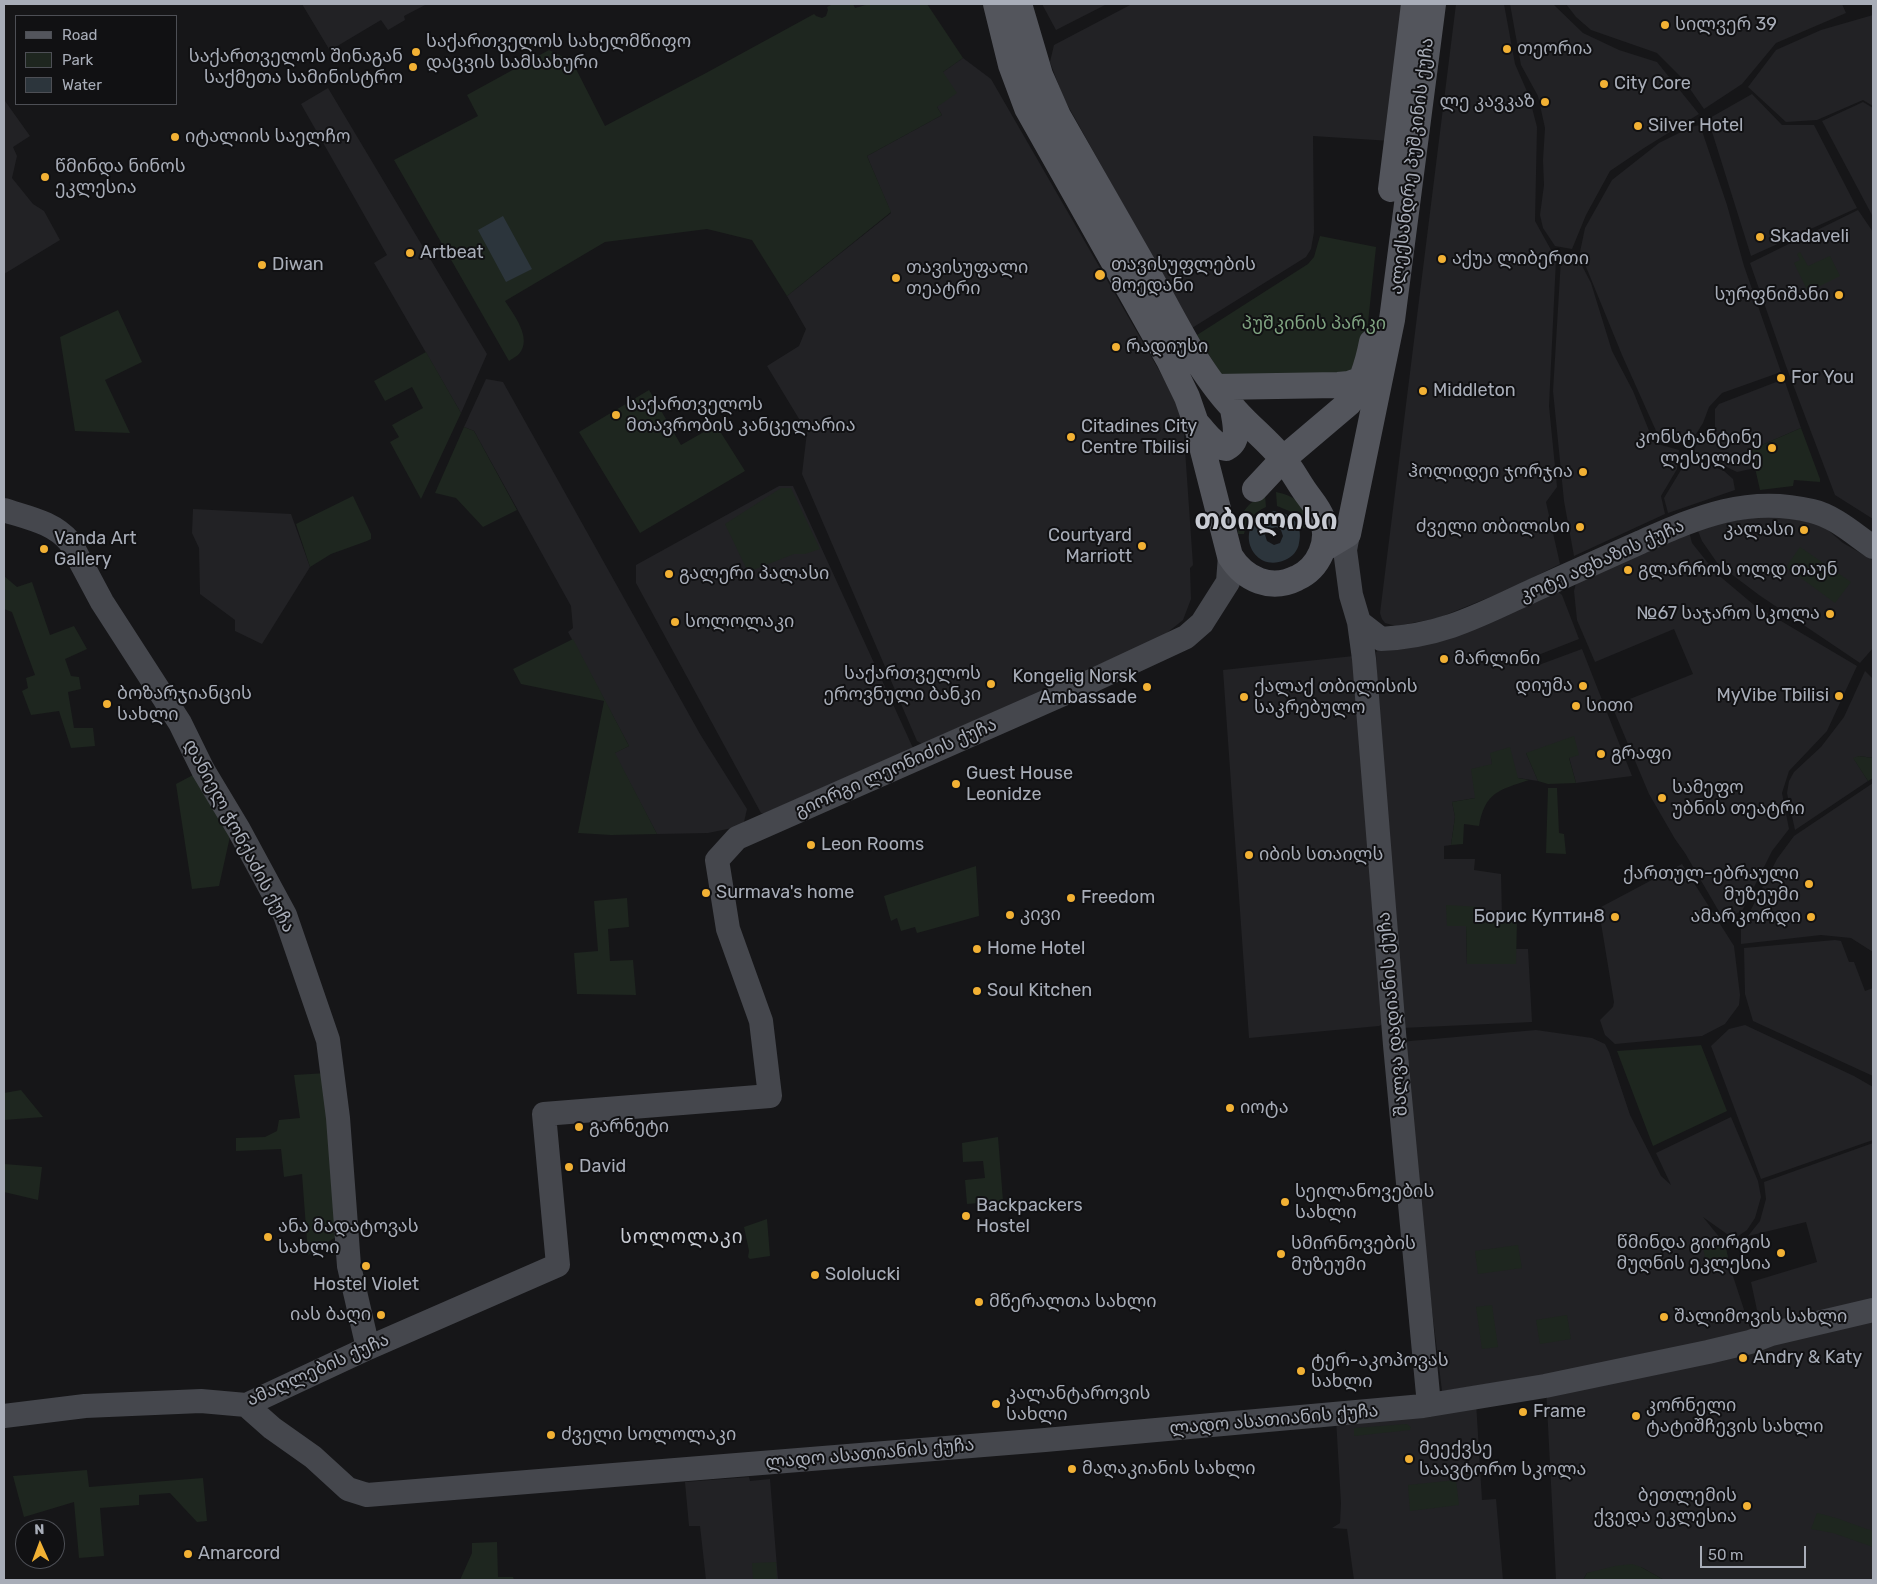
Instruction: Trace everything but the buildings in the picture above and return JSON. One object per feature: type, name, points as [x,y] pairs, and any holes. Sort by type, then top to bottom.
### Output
[{"type":"main road","points":[[996,4],[1011,65],[1027,108],[1188,397],[1228,544],[1236,566],[1245,574],[1267,583],[1291,582],[1306,573],[1318,560],[1323,549],[1326,535],[1318,508],[1283,459],[1234,409],[1198,362],[1058,116],[1040,75],[1019,4]]},
{"type":"main road","name":"ალექსანდრე პუშკინის ქუჩა","points":[[1360,380],[1373,340],[1414,4]]},
{"type":"main road","name":"ალექსანდრე პუშკინის ქუჩა","points":[[1348,534],[1392,320],[1433,4]]},
{"type":"main road","points":[[1216,387],[1338,385],[1360,380]]},
{"type":"main road","points":[[1255,489],[1283,459],[1349,403],[1360,380]]},
{"type":"main road","points":[[1196,423],[1214,444],[1226,448],[1234,442],[1236,436],[1234,409]]},
{"type":"main road","points":[[1228,544],[1228,518],[1234,506],[1243,496],[1255,489],[1266,485],[1290,486],[1310,498]]},
{"type":"main road","name":"კოტე აფხაზის ქუჩა","points":[[1359,622],[1381,639],[1439,631],[1480,617],[1689,521],[1721,510],[1786,506],[1813,511],[1828,517],[1873,547]]},
{"type":"main road","name":"დანიელ ჭონქაძის ქუჩა","points":[[4,510],[50,525],[62,533],[70,542],[102,602],[180,723],[203,770],[239,830],[285,915],[328,1040],[338,1118],[349,1266],[368,1348]]},
{"type":"main road","points":[[1323,549],[1348,534]]},
{"type":"main road","points":[[1348,534],[1345,550],[1351,595],[1359,622]]},
{"type":"main road","name":"გიორგი ლეონიძის ქუჩა","points":[[558,1264],[544,1114],[770,1096],[761,1021],[728,929],[717,860],[737,838],[1070,691],[1186,637],[1202,623],[1228,582],[1228,544]]},
{"type":"main road","points":[[1323,549],[1351,595]]},
{"type":"main road","name":"შალვა დადიანის ქუჩა","points":[[1359,622],[1403,1133],[1429,1405]]},
{"type":"main road","name":"ამაღლების ქუჩა","points":[[4,1416],[85,1406],[191,1401],[246,1405],[368,1348],[558,1264]]},
{"type":"main road","name":"ლადო ასათიანის ქუჩა","points":[[246,1405],[272,1428],[313,1457],[348,1489],[367,1495],[1053,1440],[1429,1405],[1545,1386],[1700,1354],[1750,1342],[1771,1334],[1873,1310]]},
{"type":"shaded area","points":[[302,4],[427,4],[404,16],[405,20],[388,30],[381,20],[334,48],[329,49]]},
{"type":"shaded area","points":[[1042,4],[1107,4],[1056,30]]},
{"type":"shaded area","points":[[1132,4],[1409,4],[1391,141],[1313,136],[1314,232],[1311,249],[1306,257],[1192,328],[1063,97],[1050,62],[1054,45]]},
{"type":"shaded area","points":[[1456,4],[1504,4],[1515,64],[1529,96],[1537,127],[1535,221],[1556,259],[1549,406],[1557,487],[1546,502],[1560,564],[1510,589],[1438,618],[1396,626],[1385,623],[1380,613]]},
{"type":"shaded area","points":[[1510,4],[1553,4],[1583,33],[1619,50],[1657,62],[1699,114],[1610,171],[1586,215],[1572,249],[1555,246],[1543,228],[1540,215],[1544,185],[1545,128],[1538,96],[1521,65]]},
{"type":"shaded area","points":[[1566,4],[1842,4],[1846,13],[1776,43],[1742,84],[1704,109],[1683,79],[1657,53],[1591,30],[1576,17]]},
{"type":"shaded area","points":[[1873,15],[1873,106],[1863,100],[1817,120],[1786,122],[1748,87],[1776,50],[1821,30]]},
{"type":"shaded area","points":[[963,58],[991,79],[1182,410],[1185,422],[1184,435],[1193,565],[1190,568],[1191,599],[1183,620],[1163,636],[922,744],[917,741],[802,474],[807,432],[767,366],[799,346],[806,329],[787,296],[891,213],[867,156],[942,115],[937,107],[943,72]]},
{"type":"shaded area","points":[[328,88],[487,354],[461,413],[374,263],[387,255],[301,104]]},
{"type":"shaded area","points":[[1752,94],[1782,125],[1814,125],[1857,208],[1751,256],[1708,119]]},
{"type":"shaded area","points":[[5,101],[30,136],[13,147],[17,156],[12,178],[33,204],[44,211],[60,240],[4,274]]},
{"type":"shaded area","points":[[1863,102],[1873,108],[1873,217],[1822,121]]},
{"type":"shaded area","points":[[1700,125],[1727,205],[1744,266],[1781,372],[1722,393],[1709,407],[1703,423],[1696,434],[1684,440],[1666,440],[1657,433],[1622,355],[1580,252],[1585,228],[1612,180],[1659,143],[1691,127]]},
{"type":"shaded area","points":[[1858,210],[1873,232],[1873,519],[1835,495],[1786,366],[1750,263]]},
{"type":"shaded area","points":[[1578,258],[1591,283],[1612,351],[1633,391],[1654,443],[1679,450],[1677,469],[1661,496],[1665,514],[1574,556],[1564,501],[1553,391],[1561,259]]},
{"type":"shaded area","points":[[486,379],[503,382],[700,734],[747,809],[744,822],[737,827],[708,833],[657,834],[614,753],[629,746],[568,632],[573,628],[571,606],[474,431],[464,427]]},
{"type":"shaded area","points":[[1784,379],[1801,428],[1748,451],[1755,468],[1737,472],[1693,451],[1698,442],[1715,428],[1715,409],[1719,404]]},
{"type":"shaded area","points":[[1698,460],[1724,471],[1733,479],[1735,490],[1668,513],[1664,498],[1684,465]]},
{"type":"shaded area","points":[[779,486],[793,486],[913,748],[765,813],[761,813],[636,583],[636,565]]},
{"type":"shaded area","points":[[193,509],[291,514],[310,567],[262,644],[235,631],[235,620],[200,594],[199,548],[192,533]]},
{"type":"shaded area","points":[[1783,517],[1822,525],[1843,543],[1873,560],[1873,648],[1860,663],[1759,595],[1718,564],[1702,541],[1696,526],[1752,518]]},
{"type":"shaded area","points":[[1688,528],[1692,543],[1716,573],[1754,605],[1857,666],[1827,731],[1789,771],[1782,793],[1789,829],[1772,851],[1742,911],[1733,915],[1721,915],[1675,839],[1649,794],[1612,706],[1693,674],[1674,629],[1595,662],[1577,620],[1574,591],[1577,579]]},
{"type":"shaded area","points":[[1555,589],[1562,595],[1579,639],[1533,657],[1536,666],[1582,649],[1632,776],[1576,783],[1569,757],[1526,753],[1538,781],[1518,778],[1491,753],[1492,764],[1475,798],[1452,802],[1455,817],[1451,845],[1444,846],[1444,859],[1475,859],[1474,870],[1501,874],[1502,917],[1481,917],[1480,907],[1447,926],[1466,926],[1467,964],[1515,964],[1516,949],[1528,949],[1532,1022],[1402,1028],[1382,821],[1376,652],[1391,642]]},
{"type":"shaded area","points":[[1363,655],[1383,1024],[1379,1026],[1249,1038],[1223,670]]},
{"type":"shaded area","points":[[1865,671],[1873,679],[1873,758],[1859,756],[1854,759],[1868,781],[1795,830],[1787,793],[1789,781],[1794,772],[1821,747],[1844,717]]},
{"type":"shaded area","points":[[1873,783],[1873,952],[1851,938],[1821,935],[1741,944],[1741,929],[1777,859],[1794,836]]},
{"type":"shaded area","points":[[1682,864],[1734,946],[1740,995],[1739,1005],[1725,1024],[1702,1036],[1615,1044],[1605,1035],[1600,1020],[1613,1007],[1614,1002],[1599,911],[1601,907]]},
{"type":"shaded area","points":[[1841,941],[1849,962],[1854,962],[1865,991],[1873,988],[1873,1076],[1753,1021],[1745,994],[1744,948]]},
{"type":"shaded area","points":[[1745,1025],[1854,1076],[1873,1087],[1873,1140],[1761,1179],[1711,1046],[1729,1029]]},
{"type":"shaded area","points":[[1536,1030],[1592,1038],[1605,1044],[1630,1115],[1661,1176],[1671,1185],[1656,1153],[1731,1117],[1758,1181],[1761,1197],[1755,1218],[1747,1230],[1734,1239],[1703,1217],[1725,1244],[1730,1267],[1751,1331],[1664,1357],[1442,1391],[1399,1042]]},
{"type":"shaded area","points":[[1873,1143],[1873,1308],[1761,1329],[1751,1282],[1817,1262],[1806,1222],[1748,1236],[1760,1221],[1766,1199],[1764,1182]]},
{"type":"shaded area","points":[[1873,1312],[1873,1580],[1664,1580],[1641,1567],[1587,1573],[1583,1580],[1556,1580],[1546,1387]]},
{"type":"shaded area","name":"მეექვსე საავტორო სკოლა","points":[[1476,1402],[1482,1500],[1496,1499],[1503,1580],[1354,1580],[1347,1529],[1332,1528],[1340,1523],[1341,1503],[1336,1419]]},
{"type":"shaded area","points":[[749,1477],[750,1481],[770,1479],[778,1580],[706,1580],[700,1526],[689,1526],[685,1482]]},
{"type":"green space","points":[[833,4],[853,4],[855,8],[869,4],[927,4],[963,58],[943,72],[957,93],[937,107],[942,115],[867,156],[891,212],[787,296],[752,240],[707,229],[605,242],[505,301],[517,319],[524,341],[523,348],[519,354],[509,361],[394,160],[478,116],[467,95],[549,50],[569,60],[576,69],[605,126],[814,14],[822,18],[826,16],[827,7]]},
{"type":"green space","name":"პუშკინის პარკი","points":[[1320,236],[1376,247],[1365,351],[1346,376],[1222,376],[1197,335],[1308,264],[1314,257]]},
{"type":"green space","points":[[1800,252],[1808,266],[1830,256],[1840,276],[1808,292],[1794,263],[1800,260],[1797,254]]},
{"type":"green space","points":[[118,310],[142,362],[105,380],[130,433],[75,431],[60,337]]},
{"type":"green space","points":[[426,352],[461,413],[421,499],[390,442],[399,437],[392,425],[423,408],[412,387],[385,401],[374,381]]},
{"type":"green space","points":[[649,390],[681,445],[716,425],[745,471],[640,533],[579,432]]},
{"type":"green space","points":[[464,427],[474,431],[517,510],[483,527],[456,498],[435,493]]},
{"type":"green space","points":[[1801,428],[1820,482],[1794,480],[1793,486],[1760,490],[1755,468],[1748,451]]},
{"type":"green space","points":[[781,488],[791,488],[820,549],[805,554],[794,554],[748,572],[725,524]]},
{"type":"green space","points":[[1276,492],[1296,500],[1306,513],[1312,527],[1303,528],[1294,513],[1277,506]]},
{"type":"green space","points":[[1265,495],[1266,507],[1251,517],[1244,534],[1238,534],[1238,527],[1245,510],[1253,501]]},
{"type":"green space","points":[[353,496],[371,534],[371,539],[331,554],[310,567],[296,524]]},
{"type":"green space","points":[[1800,547],[1851,582],[1835,603],[1786,567]]},
{"type":"green space","points":[[4,576],[17,587],[32,582],[50,635],[74,626],[87,649],[65,659],[71,676],[79,677],[81,689],[68,692],[74,728],[93,728],[95,746],[71,748],[59,711],[31,715],[22,691],[28,688],[26,678],[35,675],[12,612],[4,609]]},
{"type":"green space","points":[[573,639],[629,746],[615,753],[657,834],[611,835],[578,833],[604,701],[521,684],[513,669]]},
{"type":"green space","points":[[1574,736],[1579,755],[1569,758],[1576,783],[1548,784],[1538,781],[1526,753]]},
{"type":"green space","points":[[1510,747],[1518,778],[1529,780],[1495,794],[1485,806],[1479,826],[1464,824],[1463,844],[1451,845],[1455,817],[1452,802],[1475,798],[1471,769],[1492,764],[1490,753]]},
{"type":"green space","points":[[1859,756],[1873,758],[1873,778],[1868,781],[1853,758]]},
{"type":"green space","points":[[193,775],[231,832],[219,886],[192,889],[176,784]]},
{"type":"green space","points":[[1548,788],[1557,788],[1559,833],[1564,834],[1566,854],[1546,853]]},
{"type":"green space","points":[[976,866],[979,916],[917,933],[915,927],[901,931],[897,918],[891,921],[884,896]]},
{"type":"green space","points":[[627,898],[629,927],[608,929],[610,961],[633,960],[636,995],[577,994],[574,953],[598,951],[594,901]]},
{"type":"green space","points":[[1446,905],[1480,907],[1481,917],[1517,918],[1516,964],[1467,964],[1466,926],[1447,926]]},
{"type":"green space","points":[[1701,1045],[1727,1111],[1653,1146],[1617,1051]]},
{"type":"green space","points":[[327,1073],[342,1233],[308,1255],[302,1174],[284,1177],[281,1149],[236,1151],[236,1138],[265,1137],[277,1131],[279,1120],[300,1118],[294,1075]]},
{"type":"green space","points":[[21,1090],[43,1117],[4,1120],[4,1093]]},
{"type":"green space","points":[[998,1137],[1003,1201],[967,1204],[965,1180],[985,1178],[983,1161],[963,1162],[962,1143]]},
{"type":"green space","points":[[4,1164],[42,1167],[38,1200],[4,1192]]},
{"type":"green space","points":[[767,1219],[770,1256],[750,1259],[748,1257],[749,1251],[744,1227]]},
{"type":"green space","points":[[1725,1244],[1730,1267],[1708,1271],[1703,1248]]},
{"type":"green space","points":[[1518,1245],[1522,1268],[1478,1274],[1475,1251]]},
{"type":"green space","points":[[1492,1305],[1498,1347],[1482,1349],[1476,1307]]},
{"type":"green space","points":[[1567,1315],[1571,1339],[1540,1344],[1536,1320]]},
{"type":"green space","points":[[1407,1424],[1411,1427],[1410,1430],[1354,1436],[1354,1428]]},
{"type":"green space","points":[[87,1470],[89,1487],[203,1478],[207,1521],[197,1522],[170,1493],[139,1495],[139,1505],[100,1508],[104,1556],[79,1558],[74,1502],[24,1517],[13,1476]]},
{"type":"green space","points":[[1456,1480],[1459,1505],[1410,1511],[1408,1485]]},
{"type":"green space","points":[[1817,1513],[1873,1531],[1873,1547],[1833,1533],[1811,1529]]},
{"type":"green space","points":[[497,1542],[498,1577],[513,1577],[514,1580],[460,1580],[472,1553],[472,1543]]},
{"type":"green space","points":[[776,1562],[777,1580],[753,1580],[752,1563]]},
{"type":"green space","points":[[1632,1564],[1664,1580],[1583,1580],[1587,1573]]},
{"type":"water","points":[[503,216],[532,269],[506,282],[478,230]]},
{"type":"water","points":[[1271,511],[1284,513],[1294,520],[1300,536],[1297,549],[1292,555],[1285,560],[1273,563],[1263,560],[1255,554],[1250,546],[1249,536],[1252,526],[1259,517]],"holes":[[[1276,527],[1281,530],[1283,536],[1280,543],[1274,545],[1267,541],[1265,535],[1268,530]]]},
{"type":"place","name":"სილვერ 39","points":[[1665,25]]},
{"type":"place","name":"თეორია","points":[[1507,49]]},
{"type":"place","name":"საქართველოს სახელმწიფო დაცვის სამსახური","points":[[416,52]]},
{"type":"place","name":"საქართველოს შინაგან საქმეთა სამინისტრო","points":[[413,67]]},
{"type":"place","name":"City Core","points":[[1604,84]]},
{"type":"place","name":"ლე კავკაზ","points":[[1545,102]]},
{"type":"place","name":"Silver Hotel","points":[[1638,126]]},
{"type":"place","name":"იტალიის საელჩო","points":[[175,137]]},
{"type":"place","name":"წმინდა ნინოს ეკლესია","points":[[45,177]]},
{"type":"place","name":"Skadaveli","points":[[1760,237]]},
{"type":"place","name":"Artbeat","points":[[410,253]]},
{"type":"place","name":"აქუა ლიბერთი","points":[[1442,259]]},
{"type":"place","name":"Diwan","points":[[262,265]]},
{"type":"place","name":"თავისუფლების მოედანი","points":[[1100,275]]},
{"type":"place","name":"თავისუფალი თეატრი","points":[[896,278]]},
{"type":"place","name":"სურფნიშანი","points":[[1839,295]]},
{"type":"place","name":"რადიუსი","points":[[1116,347]]},
{"type":"place","name":"For You","points":[[1781,378]]},
{"type":"place","name":"Middleton","points":[[1423,391]]},
{"type":"place","name":"საქართველოს მთავრობის კანცელარია","points":[[616,415]]},
{"type":"place","name":"Citadines City Centre Tbilisi","points":[[1071,437]]},
{"type":"place","name":"კონსტანტინე ლესელიძე","points":[[1772,448]]},
{"type":"place","name":"ჰოლიდეი ჯორჯია","points":[[1583,472]]},
{"type":"place","name":"ძველი თბილისი","points":[[1580,527]]},
{"type":"place","name":"კალასი","points":[[1804,530]]},
{"type":"place","name":"Courtyard Marriott","points":[[1142,546]]},
{"type":"place","name":"Vanda Art Gallery","points":[[44,549]]},
{"type":"place","name":"გლარროს ოლდ თაუნ","points":[[1628,570]]},
{"type":"place","name":"გალერი პალასი","points":[[669,574]]},
{"type":"place","name":"№67 საჯარო სკოლა","points":[[1830,614]]},
{"type":"place","name":"სოლოლაკი","points":[[675,622]]},
{"type":"place","name":"მარლინი","points":[[1444,659]]},
{"type":"place","name":"საქართველოს ეროვნული ბანკი","points":[[991,684]]},
{"type":"place","name":"დიუმა","points":[[1583,686]]},
{"type":"place","name":"Kongelig Norsk Ambassade","points":[[1147,687]]},
{"type":"place","name":"MyVibe Tbilisi","points":[[1839,696]]},
{"type":"place","name":"ქალაქ თბილისის საკრებულო","points":[[1244,697]]},
{"type":"place","name":"ბოზარჯიანცის სახლი","points":[[107,704]]},
{"type":"place","name":"სითი","points":[[1576,706]]},
{"type":"place","name":"გრაფი","points":[[1601,754]]},
{"type":"place","name":"Guest House Leonidze","points":[[956,784]]},
{"type":"place","name":"სამეფო უბნის თეატრი","points":[[1662,798]]},
{"type":"place","name":"Leon Rooms","points":[[811,845]]},
{"type":"place","name":"იბის სთაილს","points":[[1249,855]]},
{"type":"place","name":"ქართულ-ებრაული მუზეუმი","points":[[1809,884]]},
{"type":"place","name":"Surmava's home","points":[[706,893]]},
{"type":"place","name":"Freedom","points":[[1071,898]]},
{"type":"place","name":"კივი","points":[[1010,915]]},
{"type":"place","name":"Борис Куптин8","points":[[1615,917]]},
{"type":"place","name":"ამარკორდი","points":[[1811,917]]},
{"type":"place","name":"Home Hotel","points":[[977,949]]},
{"type":"place","name":"Soul Kitchen","points":[[977,991]]},
{"type":"place","name":"იოტა","points":[[1230,1108]]},
{"type":"place","name":"გარნეტი","points":[[579,1127]]},
{"type":"place","name":"David","points":[[569,1167]]},
{"type":"place","name":"სეილანოვების სახლი","points":[[1285,1202]]},
{"type":"place","name":"Backpackers Hostel","points":[[966,1216]]},
{"type":"place","name":"ანა მადატოვას სახლი","points":[[268,1237]]},
{"type":"place","name":"წმინდა გიორგის მუღნის ეკლესია","points":[[1781,1253]]},
{"type":"place","name":"სმირნოვების მუზეუმი","points":[[1281,1254]]},
{"type":"place","name":"Hostel Violet","points":[[366,1266]]},
{"type":"place","name":"Sololucki","points":[[815,1275]]},
{"type":"place","name":"მწერალთა სახლი","points":[[979,1302]]},
{"type":"place","name":"იას ბაღი","points":[[381,1315]]},
{"type":"place","name":"შალიმოვის სახლი","points":[[1664,1317]]},
{"type":"place","name":"Andry & Katy","points":[[1743,1358]]},
{"type":"place","name":"ტერ-აკოპოვას სახლი","points":[[1301,1371]]},
{"type":"place","name":"კალანტაროვის სახლი","points":[[996,1404]]},
{"type":"place","name":"Frame","points":[[1523,1412]]},
{"type":"place","name":"კორნელი ტატიშჩევის სახლი","points":[[1636,1416]]},
{"type":"place","name":"ძველი სოლოლაკი","points":[[551,1435]]},
{"type":"place","name":"მეექვსე საავტორო სკოლა","points":[[1409,1459]]},
{"type":"place","name":"მაღაკიანის სახლი","points":[[1072,1469]]},
{"type":"place","name":"ბეთლემის ქვედა ეკლესია","points":[[1747,1506]]},
{"type":"place","name":"Amarcord","points":[[188,1554]]},
{"type":"district","name":"თბილისი","points":[[1266,521]]},
{"type":"district","name":"სოლოლაკი","points":[[682,1238]]}]
